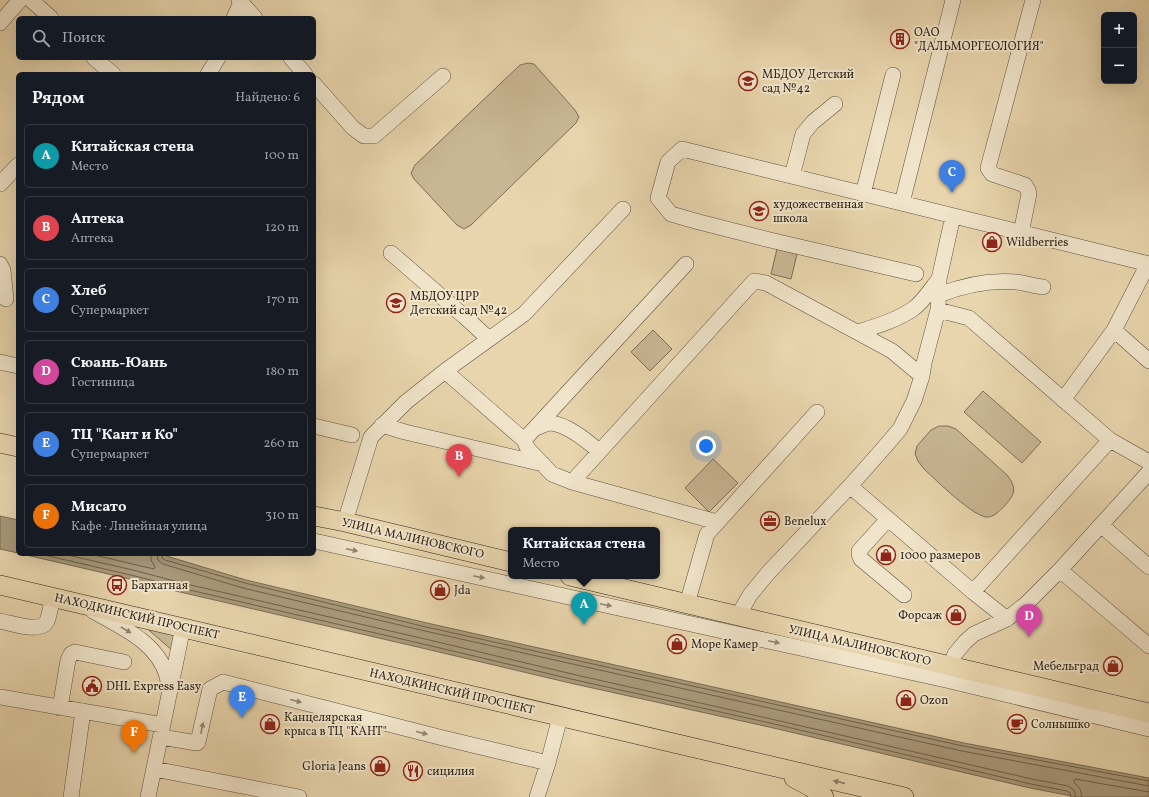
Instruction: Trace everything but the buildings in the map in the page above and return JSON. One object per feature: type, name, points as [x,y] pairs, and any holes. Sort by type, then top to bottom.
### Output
[{"type":"main road","points":[[0,443],[16,447]]},
{"type":"main road","name":"УЛИЦА МАЛИНОВСКОГО","points":[[316,516],[508,561]]},
{"type":"main road","name":"УЛИЦА МАЛИНОВСКОГО","points":[[583,579],[738,616],[948,673],[1149,713]]},
{"type":"main road","name":"НАХОДКИНСКИЙ ПРОСПЕКТ","points":[[0,584],[904,797]]},
{"type":"main road","points":[[746,760],[789,775],[811,786],[824,797]]},
{"type":"street","points":[[0,23],[20,0]]},
{"type":"street","points":[[31,0],[49,16]]},
{"type":"street","points":[[902,203],[952,0]]},
{"type":"street","points":[[1021,233],[1029,194],[1028,190],[1025,186],[992,174],[988,168],[1033,0]]},
{"type":"street","points":[[235,16],[241,1],[253,16]]},
{"type":"street","points":[[96,60],[107,72]]},
{"type":"street","points":[[209,72],[217,60]]},
{"type":"street","points":[[293,60],[303,72]]},
{"type":"street","points":[[863,194],[893,75]]},
{"type":"street","points":[[316,86],[353,128],[364,136],[374,136],[443,76]]},
{"type":"street","points":[[792,176],[803,134],[813,122],[835,104]]},
{"type":"street","points":[[916,274],[770,240],[671,214],[658,198],[668,162],[682,149],[1149,264],[1114,330],[1063,400]]},
{"type":"street","points":[[0,184],[16,167]]},
{"type":"street","points":[[345,522],[371,437],[406,402],[445,371],[524,314],[623,209]]},
{"type":"street","points":[[738,616],[750,595],[768,573],[850,486],[900,428],[914,401],[922,376],[938,310],[939,279],[953,216]]},
{"type":"street","points":[[391,253],[465,317],[489,340]]},
{"type":"street","points":[[0,264],[3,270],[8,299]]},
{"type":"street","points":[[524,440],[686,264]]},
{"type":"street","points":[[858,332],[899,317],[914,308],[939,279]]},
{"type":"street","points":[[572,482],[754,281],[766,283],[892,351],[922,376]]},
{"type":"street","points":[[939,294],[966,286],[987,282],[1017,282],[1044,287]]},
{"type":"street","points":[[8,299],[16,289]]},
{"type":"street","points":[[938,310],[969,318],[1110,440],[1149,462]]},
{"type":"street","points":[[1114,330],[1149,361]]},
{"type":"street","points":[[0,362],[16,366]]},
{"type":"street","points":[[445,371],[524,440],[528,449],[552,474],[572,482],[717,522]]},
{"type":"street","points":[[687,604],[707,534],[816,412]]},
{"type":"street","points":[[535,429],[550,423],[564,427],[583,437],[599,451]]},
{"type":"street","points":[[382,425],[405,432],[543,464]]},
{"type":"street","points":[[316,426],[352,435]]},
{"type":"street","points":[[973,592],[1110,440]]},
{"type":"street","points":[[948,673],[956,654],[965,642],[974,634],[1007,619],[1027,603],[1060,570],[1149,472]]},
{"type":"street","points":[[850,486],[973,592],[1007,619]]},
{"type":"street","points":[[888,519],[859,551],[859,554],[861,558],[904,595]]},
{"type":"street","points":[[1101,525],[1149,567]]},
{"type":"street","points":[[316,541],[948,673],[1149,729]]},
{"type":"street","points":[[1060,570],[1149,646]]},
{"type":"street","points":[[0,621],[34,628],[42,627],[47,622],[53,597]]},
{"type":"street","points":[[80,603],[138,636],[150,648],[160,661],[167,676],[170,695]]},
{"type":"street","points":[[148,797],[183,627]]},
{"type":"street","points":[[60,708],[68,660],[71,654],[75,652],[124,662]]},
{"type":"street","points":[[0,697],[83,711],[162,731],[197,743],[210,689],[223,682],[548,763]]},
{"type":"street","points":[[71,797],[83,711]]},
{"type":"street","points":[[537,797],[560,717]]},
{"type":"street","points":[[154,768],[299,797]]},
{"type":"shaded area","points":[[528,63],[534,64],[575,110],[579,117],[576,123],[471,225],[464,229],[457,225],[414,179],[411,173],[415,165],[520,65]]},
{"type":"shaded area","points":[[777,249],[797,254],[791,279],[771,274]]},
{"type":"shaded area","points":[[653,330],[672,349],[650,371],[631,352]]},
{"type":"shaded area","points":[[983,391],[1041,442],[1022,463],[964,412]]},
{"type":"shaded area","points":[[939,426],[948,426],[956,429],[1007,475],[1011,481],[1014,490],[1012,496],[995,515],[989,517],[983,516],[966,506],[924,469],[918,461],[915,454],[917,446],[931,430]]},
{"type":"shaded area","points":[[713,459],[738,483],[709,512],[685,488]]},
{"type":"shaded area","points":[[136,619],[177,629],[173,651]]},
{"type":"water","points":[[0,516],[16,520],[16,553],[0,549]]},
{"type":"water","points":[[31,556],[167,556],[246,580],[427,623],[964,743],[1149,778],[1149,797],[1077,797],[1030,788],[769,727],[570,683]]},
{"type":"place","name":"ОАО \"ДАЛЬМОРГЕОЛОГИЯ\"","points":[[900,39]]},
{"type":"place","name":"МБДОУ Детский сад №42","points":[[748,81]]},
{"type":"place","name":"Хлеб","points":[[952,193]]},
{"type":"place","name":"художественная школа","points":[[759,211]]},
{"type":"place","name":"Wildberries","points":[[992,242]]},
{"type":"place","name":"МБДОУ ЦРР Детский сад №42","points":[[396,303]]},
{"type":"place","name":"Аптека","points":[[459,477]]},
{"type":"place","name":"Benelux","points":[[770,521]]},
{"type":"place","name":"1000 размеров","points":[[886,555]]},
{"type":"place","name":"Бархатная","points":[[117,585]]},
{"type":"place","name":"Jda","points":[[440,590]]},
{"type":"place","name":"Форсаж","points":[[956,615]]},
{"type":"place","name":"Китайская стена","points":[[584,625]]},
{"type":"place","name":"Сюань-Юань","points":[[1029,637]]},
{"type":"place","name":"Море Камер","points":[[677,644]]},
{"type":"place","name":"Мебельград","points":[[1113,666]]},
{"type":"place","name":"DHL Express Easy","points":[[92,686]]},
{"type":"place","name":"Ozon","points":[[906,700]]},
{"type":"place","name":"ТЦ \"Кант и Ко\"","points":[[242,718]]},
{"type":"place","name":"Канцелярская крыса в ТЦ \"КАНТ\"","points":[[270,724]]},
{"type":"place","name":"Солнышко","points":[[1017,724]]},
{"type":"place","name":"Мисато","points":[[134,753]]},
{"type":"place","name":"Gloria Jeans","points":[[380,766]]},
{"type":"place","name":"сицилия","points":[[413,771]]}]
